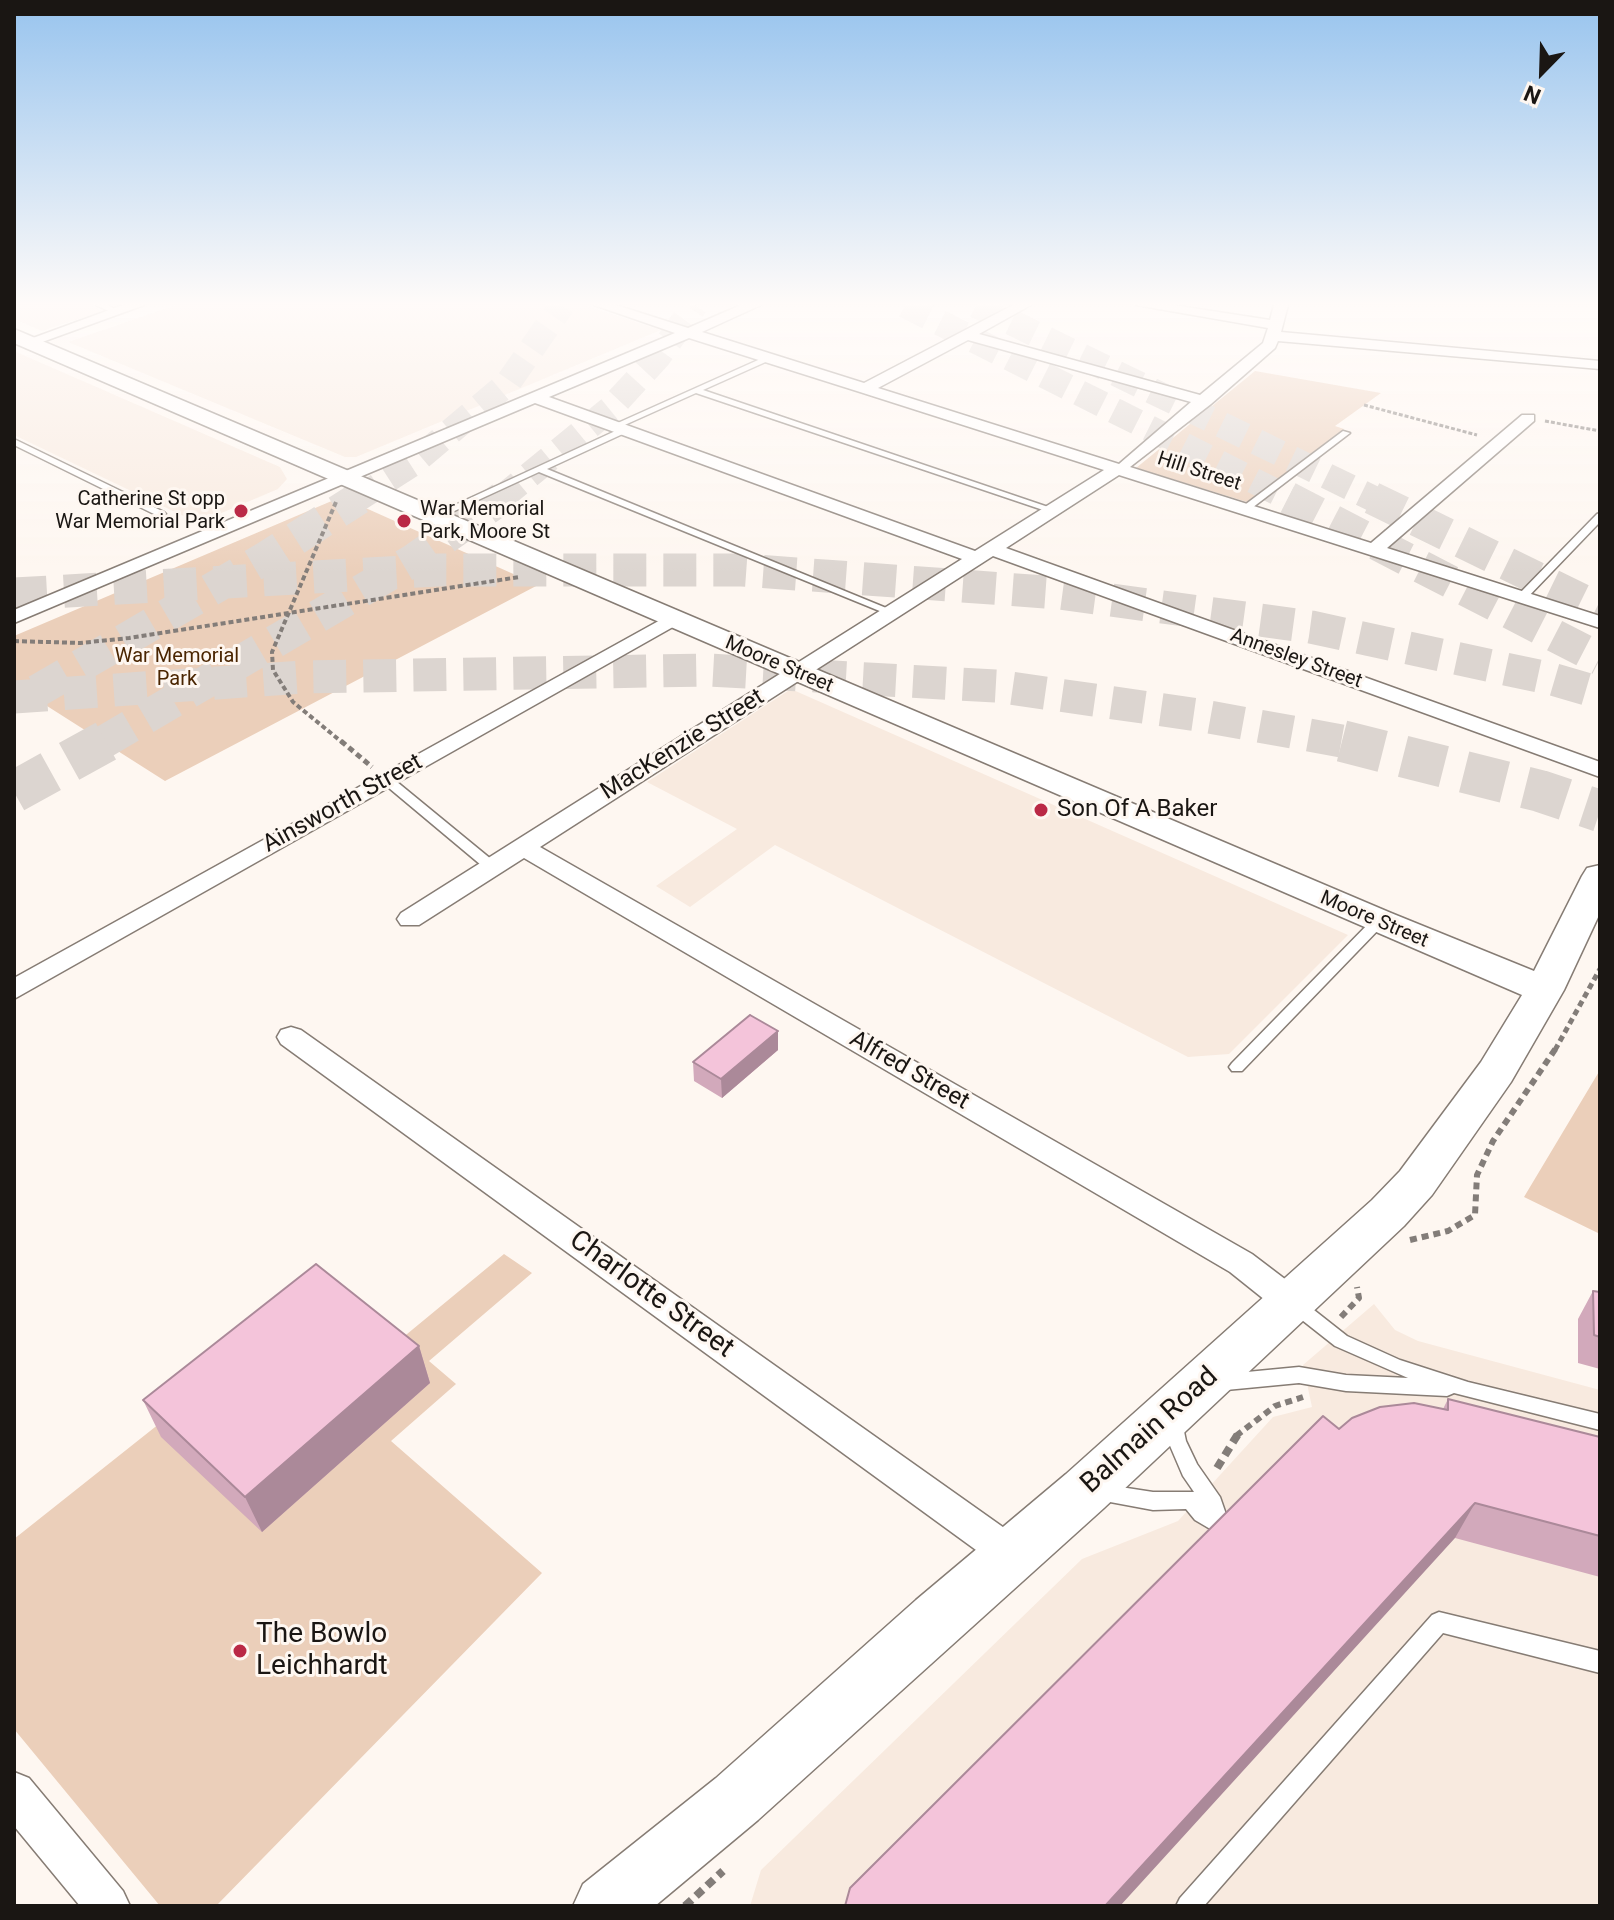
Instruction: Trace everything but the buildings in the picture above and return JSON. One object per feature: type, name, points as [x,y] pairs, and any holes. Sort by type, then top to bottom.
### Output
[{"type":"main road","name":"Moore Street","points":[[150,395],[302,460],[341,486],[434,517],[1378,922],[1545,990]]},
{"type":"main road","name":"Balmain Road","points":[[605,1906],[737,1799],[1085,1491],[1416,1183],[1474,1105],[1545,990],[1579,913],[1600,876]]},
{"type":"street","points":[[14,617],[271,508],[341,486],[540,395]]},
{"type":"street","name":"Hill Street","points":[[884,395],[1122,466],[1245,509],[1600,622]]},
{"type":"street","points":[[1182,395],[1205,401]]},
{"type":"street","name":"MacKenzie Street","points":[[410,919],[1122,466],[1212,395]]},
{"type":"street","name":"Annesley Street","points":[[534,397],[1600,770]]},
{"type":"street","points":[[1374,550],[1528,418]]},
{"type":"street","points":[[271,508],[299,483],[304,470],[302,460]]},
{"type":"street","name":"Ainsworth Street","points":[[14,990],[673,619]]},
{"type":"street","name":"Alfred Street","points":[[523,847],[1241,1263],[1291,1302]]},
{"type":"street","name":"Charlotte Street","points":[[291,1037],[1011,1554]]},
{"type":"street","points":[[14,1793],[108,1906]]},
{"type":"lane","points":[[434,517],[539,469],[687,395]]},
{"type":"lane","points":[[710,395],[1052,510]]},
{"type":"lane","points":[[1245,509],[1346,433]]},
{"type":"lane","points":[[14,442],[161,514]]},
{"type":"lane","points":[[539,469],[891,612]]},
{"type":"lane","points":[[1522,597],[1600,516]]},
{"type":"lane","points":[[387,780],[492,867]]},
{"type":"lane","points":[[1237,1067],[1378,922]]},
{"type":"lane","points":[[1291,1302],[1364,1353],[1468,1390],[1600,1422]]},
{"type":"lane","points":[[1085,1491],[1153,1501],[1191,1500],[1202,1514],[1219,1523],[1213,1503],[1177,1441],[1185,1399],[1253,1377],[1299,1375],[1346,1383],[1468,1390]]},
{"type":"lane","points":[[1188,1906],[1439,1622],[1600,1662]]},
{"type":"path","points":[[1364,405],[1501,442]]},
{"type":"path","points":[[1528,418],[1600,431]]},
{"type":"path","points":[[341,486],[286,612],[272,652],[275,677],[282,691],[387,780]]},
{"type":"path","points":[[14,641],[80,643],[524,577]]},
{"type":"path","points":[[1401,1245],[1448,1231],[1475,1215],[1477,1175],[1493,1141],[1570,1028],[1600,969]]},
{"type":"path","points":[[1355,1304],[1359,1298],[1357,1282],[1364,1275]]},
{"type":"path","points":[[1203,1488],[1235,1437],[1275,1406],[1303,1399],[1301,1389]]},
{"type":"path","points":[[685,1906],[730,1864]]},
{"type":"shaded area","points":[[14,395],[114,395],[280,467],[287,479],[278,489],[198,523],[14,435]]},
{"type":"shaded area","points":[[195,395],[506,395],[356,457],[345,457]]},
{"type":"shaded area","points":[[791,689],[1348,935],[1229,1054],[1188,1057],[775,845],[690,907],[656,886],[737,829],[647,782]]},
{"type":"shaded area","points":[[1374,1304],[1395,1330],[1418,1341],[1600,1390],[1600,1906],[750,1906],[761,1870],[1082,1559],[1178,1521],[1273,1417],[1312,1407],[1303,1365]]},
{"type":"green space","points":[[1226,395],[1379,395],[1335,426],[1344,429],[1247,502],[1136,468]]},
{"type":"green space","name":"War Memorial Park","points":[[341,497],[538,585],[165,781],[14,685],[14,636]]},
{"type":"green space","points":[[1600,1070],[1600,1234],[1524,1197]]},
{"type":"green space","name":"The Bowlo Leichhardt","points":[[504,1254],[532,1273],[429,1361],[456,1384],[391,1441],[542,1573],[216,1906],[160,1906],[14,1729],[14,1539],[334,1285],[401,1339]]},
{"type":"tunnel","points":[[356,500],[412,464],[494,395]]},
{"type":"tunnel","points":[[499,500],[623,395]]},
{"type":"tunnel","points":[[1083,395],[1292,500]]},
{"type":"tunnel","points":[[1160,395],[1376,500]]},
{"type":"tunnel","points":[[224,582],[359,498]]},
{"type":"tunnel","points":[[392,573],[502,498]]},
{"type":"tunnel","points":[[1288,498],[1600,659]]},
{"type":"tunnel","points":[[1372,498],[1600,609]]},
{"type":"tunnel","points":[[392,573],[742,570],[1059,593],[1311,627],[1552,679],[1600,693]]},
{"type":"tunnel","points":[[203,684],[392,573]]},
{"type":"tunnel","points":[[224,582],[392,573]]},
{"type":"tunnel","points":[[14,594],[224,582]]},
{"type":"tunnel","points":[[37,691],[224,582]]},
{"type":"tunnel","points":[[203,684],[303,677],[708,670],[996,686],[1198,715],[1342,741]]},
{"type":"tunnel","points":[[14,697],[203,684]]},
{"type":"tunnel","points":[[102,743],[203,684]]},
{"type":"tunnel","points":[[14,792],[106,741]]},
{"type":"tunnel","points":[[1342,741],[1353,743]]},
{"type":"tunnel","points":[[1342,741],[1540,791],[1600,811]]},
{"type":"place","name":"Catherine St opp War Memorial Park","points":[[241,511]]},
{"type":"place","name":"War Memorial Park, Moore St","points":[[404,521]]},
{"type":"place","name":"Son Of A Baker","points":[[1041,810]]},
{"type":"place","name":"The Bowlo Leichhardt","points":[[240,1651]]}]
